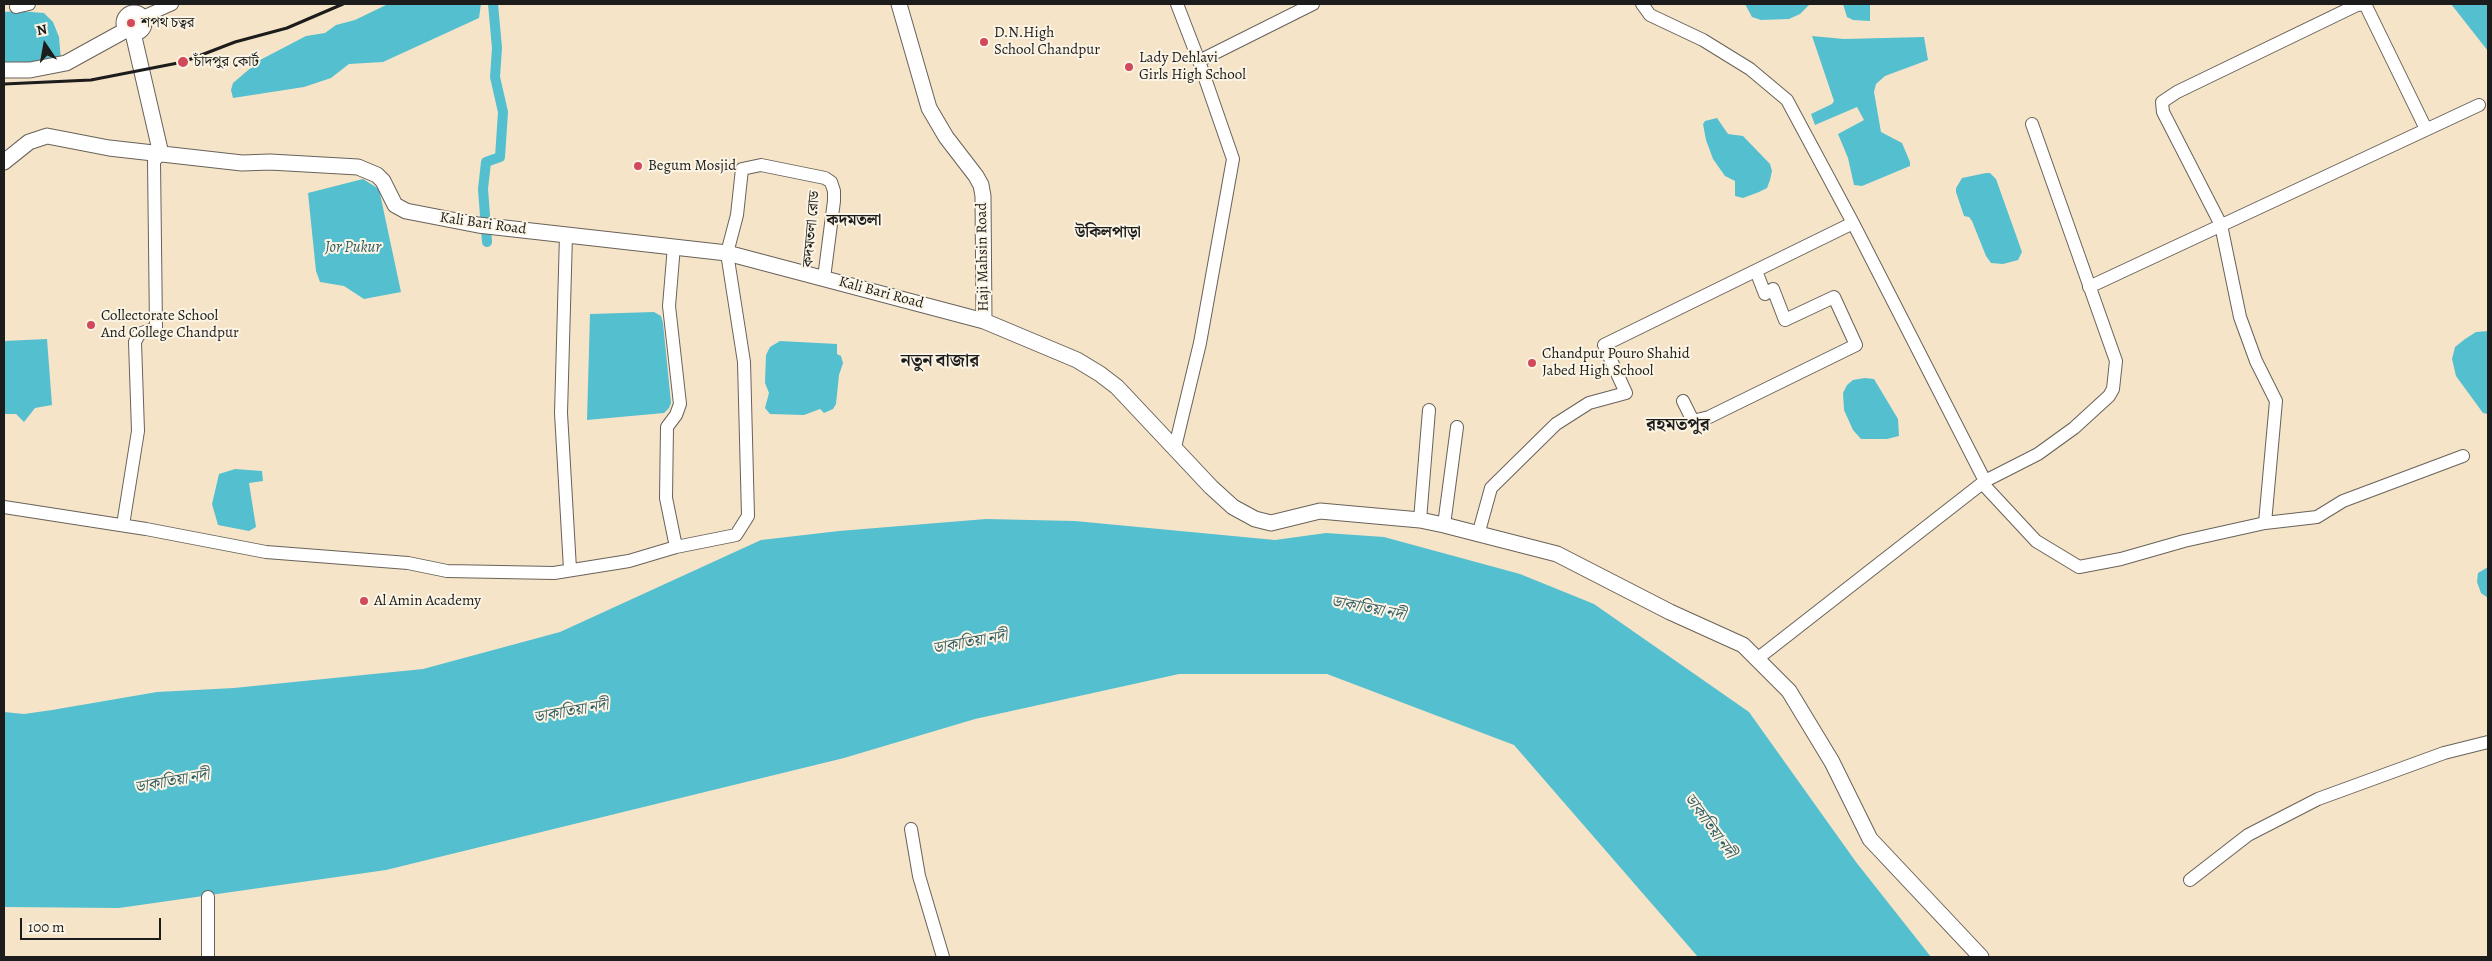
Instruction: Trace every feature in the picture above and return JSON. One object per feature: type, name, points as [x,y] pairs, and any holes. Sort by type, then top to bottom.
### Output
[{"type":"main road","name":"Haji Mahsin Road","points":[[899,4],[929,108],[938,126],[980,185],[983,196],[984,321]]},
{"type":"main road","points":[[142,10],[126,17],[124,24],[129,32],[161,154]]},
{"type":"main road","points":[[4,70],[30,70],[66,63],[129,32]]},
{"type":"main road","name":"Kali Bari Road","points":[[4,162],[29,142],[48,136],[109,148],[242,163],[270,162],[365,168],[383,181],[395,205],[406,211],[478,225],[502,226],[728,253],[984,321],[1077,360],[1117,386],[1211,487],[1232,507],[1255,519],[1271,523],[1320,511],[1444,524],[1478,535],[1557,554],[1670,612],[1743,646],[1789,692],[1832,762],[1870,839],[1981,957]]},
{"type":"street","points":[[142,10],[172,4]]},
{"type":"street","points":[[1175,447],[1200,343],[1233,159],[1199,61],[1176,4]]},
{"type":"street","points":[[1199,61],[1313,4]]},
{"type":"street","points":[[1642,4],[1650,15],[1703,40],[1750,68],[1787,100],[1853,223],[1984,483],[2036,541],[2080,567],[2121,559],[2184,540],[2265,523],[2317,517],[2343,501],[2463,456]]},
{"type":"street","points":[[2265,523],[2276,401],[2256,361],[2240,317],[2222,224],[2163,112],[2162,102],[2177,92],[2357,5],[2365,4],[2375,20],[2426,129]]},
{"type":"street","points":[[2089,287],[2479,104]]},
{"type":"street","points":[[1757,659],[1984,483],[2038,454],[2074,428],[2109,396],[2113,389],[2116,361],[2032,124]]},
{"type":"street","points":[[123,525],[138,431],[135,342],[139,334],[156,328],[154,161],[161,154]]},
{"type":"street","name":"কদমতলা রোড","points":[[728,253],[736,215],[742,169],[761,166],[825,178],[831,182],[834,191],[824,278]]},
{"type":"street","points":[[1478,535],[1491,488],[1556,424],[1589,403],[1626,393],[1604,345],[1853,223]]},
{"type":"street","points":[[566,235],[561,413],[570,569]]},
{"type":"street","points":[[674,246],[669,306],[680,404],[667,427],[666,498],[676,547]]},
{"type":"street","points":[[4,507],[123,525],[266,552],[408,563],[448,571],[554,573],[630,561],[676,547],[736,534],[748,516],[744,362],[728,253]]},
{"type":"street","points":[[1682,401],[1693,421],[1709,417],[1856,345],[1834,297],[1786,320],[1773,289],[1765,294],[1756,271]]},
{"type":"street","points":[[1420,520],[1429,410]]},
{"type":"street","points":[[1444,524],[1457,427]]},
{"type":"street","points":[[2190,880],[2248,835],[2318,799],[2412,764],[2488,742]]},
{"type":"street","points":[[911,829],[919,876],[943,957]]},
{"type":"street","points":[[208,896],[208,957]]},
{"type":"water","points":[[388,4],[481,4],[479,18],[383,62],[349,64],[331,78],[304,87],[233,98],[231,90],[233,83],[260,60],[306,36],[325,33],[336,25],[355,20]]},
{"type":"water","points":[[1745,4],[1810,4],[1800,14],[1789,19],[1761,20],[1752,17]]},
{"type":"water","points":[[1843,4],[1870,4],[1870,21],[1853,20],[1847,17]]},
{"type":"water","points":[[2451,4],[2488,4],[2488,51]]},
{"type":"water","points":[[4,12],[44,13],[53,22],[59,37],[61,60],[4,69]]},
{"type":"water","points":[[1812,36],[1844,39],[1924,37],[1928,60],[1885,76],[1876,84],[1874,92],[1881,132],[1902,143],[1910,166],[1862,186],[1854,185],[1848,158],[1838,134],[1864,120],[1857,107],[1815,125],[1811,114],[1832,104],[1834,101]]},
{"type":"water","points":[[1717,118],[1728,134],[1743,136],[1770,164],[1772,171],[1767,188],[1743,198],[1735,196],[1735,181],[1725,176],[1713,159],[1706,140],[1703,124],[1705,121]]},
{"type":"water","points":[[1990,173],[1996,179],[2022,252],[2018,260],[2003,264],[1991,263],[1986,256],[1972,221],[1969,217],[1964,216],[1956,188],[1962,178]]},
{"type":"water","name":"Jor Pukur","points":[[363,179],[379,189],[401,292],[364,299],[344,286],[320,282],[316,271],[308,193]]},
{"type":"water","points":[[654,312],[661,316],[663,323],[671,403],[669,408],[664,413],[587,420],[590,314]]},
{"type":"water","points":[[2488,331],[2488,414],[2483,413],[2456,376],[2452,359],[2455,347],[2465,339],[2476,332]]},
{"type":"water","points":[[47,339],[52,405],[35,408],[24,422],[16,414],[4,414],[4,341]]},
{"type":"water","points":[[780,341],[837,344],[837,354],[841,356],[843,363],[839,375],[836,404],[833,409],[824,413],[820,409],[804,415],[770,414],[765,408],[769,393],[765,383],[766,355],[770,347]]},
{"type":"water","points":[[1874,379],[1898,419],[1899,436],[1887,439],[1861,439],[1853,430],[1844,410],[1843,393],[1847,385],[1853,380]]},
{"type":"water","points":[[235,469],[262,471],[263,481],[249,483],[256,527],[249,531],[218,525],[212,504],[219,474]]},
{"type":"water","name":"ডাকাতিয়া নদী","points":[[986,519],[1075,521],[1275,540],[1326,533],[1384,537],[1520,574],[1594,604],[1749,712],[1856,862],[1931,957],[1698,957],[1514,745],[1327,674],[1179,674],[975,719],[844,758],[386,870],[119,908],[4,907],[4,712],[24,714],[157,692],[234,688],[423,669],[560,632],[761,540],[839,531]]},
{"type":"water","points":[[2488,567],[2488,598],[2481,593],[2477,582],[2478,573]]},
{"type":"waterway","points":[[487,242],[483,189],[486,162],[500,157],[503,112],[495,77],[497,48],[493,4]]},
{"type":"railway","points":[[4,84],[91,80],[183,62],[235,42],[287,28],[343,4]]},
{"type":"place","name":"শপথ চত্বর","points":[[131,23]]},
{"type":"place","name":"D.N.High School Chandpur","points":[[984,42]]},
{"type":"place","name":"চাঁদপুর কোর্ট","points":[[183,62]]},
{"type":"place","name":"Lady Dehlavi Girls High School","points":[[1129,67]]},
{"type":"place","name":"Begum Mosjid","points":[[638,166]]},
{"type":"place","name":"Collectorate School And College Chandpur","points":[[91,325]]},
{"type":"place","name":"Chandpur Pouro Shahid Jabed High School","points":[[1532,363]]},
{"type":"place","name":"Al Amin Academy","points":[[364,601]]},
{"type":"district","name":"কদমতলা","points":[[854,221]]},
{"type":"district","name":"উকিলপাড়া","points":[[1108,233]]},
{"type":"district","name":"নতুন বাজার","points":[[940,362]]},
{"type":"district","name":"রহমতপুর","points":[[1678,426]]}]
